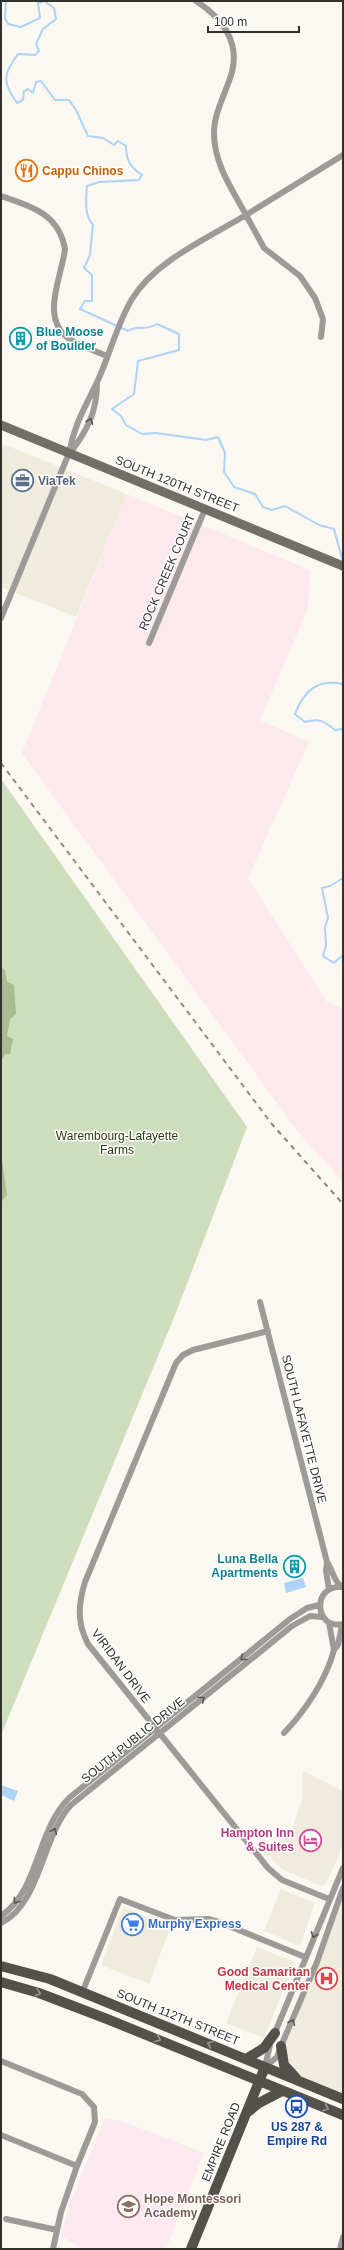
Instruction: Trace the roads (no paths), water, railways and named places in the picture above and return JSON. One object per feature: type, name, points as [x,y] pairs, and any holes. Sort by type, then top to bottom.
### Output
[{"type":"main road","name":"SOUTH 120TH STREET","points":[[1,425],[339,564]]},
{"type":"main road","name":"SOUTH 112TH STREET","points":[[1,1966],[50,1979],[343,2099]]},
{"type":"main road","points":[[1,1982],[39,1993],[107,2019],[343,2115]]},
{"type":"main road","points":[[246,2059],[264,2048],[275,2033]]},
{"type":"main road","points":[[281,2046],[284,2065],[299,2080]]},
{"type":"main road","name":"EMPIRE ROAD","points":[[191,2249],[265,2067]]},
{"type":"main road","points":[[246,2114],[259,2103],[282,2091]]},
{"type":"street","points":[[196,1],[212,12],[224,26],[233,48],[232,71],[216,117],[214,144],[217,160],[264,248],[300,276],[311,292],[323,320],[321,337]]},
{"type":"street","points":[[1,618],[69,454],[73,431],[97,381],[125,313],[141,286],[154,272],[343,155]]},
{"type":"street","points":[[1,196],[31,206],[43,212],[54,222],[64,241],[65,249],[54,297],[54,314],[57,323],[62,333],[74,342],[107,356]]},
{"type":"street","points":[[69,454],[84,435],[92,415],[97,396],[97,381]]},
{"type":"street","name":"ROCK CREEK COURT","points":[[149,642],[205,509]]},
{"type":"street","name":"SOUTH LAFAYETTE DRIVE","points":[[260,1302],[327,1562],[326,1571],[329,1589]]},
{"type":"street","name":"VIRIDAN DRIVE","points":[[268,1331],[193,1350],[183,1355],[176,1363],[96,1553],[79,1600],[82,1632],[88,1644],[271,1872],[282,1880],[329,1899]]},
{"type":"street","name":"SOUTH LAFAYETTE DRIVE","points":[[327,1562],[332,1569],[336,1581],[342,1587]]},
{"type":"street","points":[[284,1733],[304,1708],[321,1681],[334,1650],[338,1645],[343,1625],[329,1623],[322,1617],[319,1605],[322,1596],[329,1589],[342,1587]]},
{"type":"street","name":"SOUTH PUBLIC DRIVE","points":[[1,1923],[16,1911],[27,1897],[56,1826],[67,1809],[157,1730],[290,1619],[307,1608],[319,1605]]},
{"type":"street","name":"SOUTH PUBLIC DRIVE","points":[[1,1916],[11,1908],[23,1891],[50,1824],[62,1805],[292,1626],[310,1616],[322,1617]]},
{"type":"street","points":[[329,1623],[334,1650]]},
{"type":"street","points":[[265,2067],[267,2053],[305,1956],[343,1868]]},
{"type":"street","points":[[265,2067],[277,2057],[317,1962],[343,1888]]},
{"type":"street","points":[[82,1993],[120,1899],[175,1920],[208,1919],[220,1922],[305,1956]]},
{"type":"street","points":[[1,2061],[82,2094],[94,2107],[95,2122],[77,2166],[57,2230],[53,2249]]},
{"type":"street","points":[[1,2135],[77,2166]]},
{"type":"street","points":[[6,2219],[57,2230]]},
{"type":"street","points":[[340,2249],[343,2237]]},
{"type":"water","points":[[303,1578],[306,1587],[286,1593],[284,1583]]},
{"type":"water","points":[[1,1785],[18,1791],[14,1801],[1,1795]]},
{"type":"waterway","points":[[6,1],[5,18],[8,24],[21,27],[40,18],[38,3],[44,1],[54,8],[56,19],[43,29],[36,44],[39,51],[35,55],[18,54],[9,67],[6,78],[7,84],[17,103],[23,100],[24,91],[28,89],[33,93],[36,82],[41,81],[55,100],[69,100],[76,110],[88,136],[103,138],[114,145],[118,141],[126,146],[130,163],[134,169],[142,175],[139,180],[99,182],[87,186],[87,212],[93,225],[90,255],[84,268],[92,275],[92,301],[85,301],[80,309],[128,331],[157,324],[179,334],[179,350],[138,361],[134,394],[112,409],[121,416],[126,425],[142,434],[156,433],[206,440],[218,437],[225,453],[224,472],[234,487],[255,494],[263,507],[272,510],[285,506],[319,525],[334,529],[343,562]]},
{"type":"waterway","points":[[343,684],[326,683],[313,688],[303,698],[295,714],[305,722],[318,720],[328,724],[335,730],[343,729]]},
{"type":"waterway","points":[[343,878],[330,886],[322,888],[328,918],[325,927],[326,945],[323,956],[334,963],[343,955]]},
{"type":"railway","points":[[1,763],[271,1123],[343,1204]]},
{"type":"place","name":"Cappu Chinos","points":[[26,171]]},
{"type":"place","name":"Blue Moose of Boulder","points":[[20,339]]},
{"type":"place","name":"ViaTek","points":[[22,481]]},
{"type":"place","name":"Luna Bella Apartments","points":[[294,1566]]},
{"type":"place","name":"Hampton Inn & Suites","points":[[310,1840]]},
{"type":"place","name":"Murphy Express","points":[[133,1924]]},
{"type":"place","name":"Good Samaritan Medical Center","points":[[326,1979]]},
{"type":"place","name":"US 287 & Empire Rd","points":[[297,2106]]},
{"type":"place","name":"Hope Montessori Academy","points":[[129,2206]]},
{"type":"park label","name":"Warembourg-Lafayette Farms","points":[[117,1143]]}]
